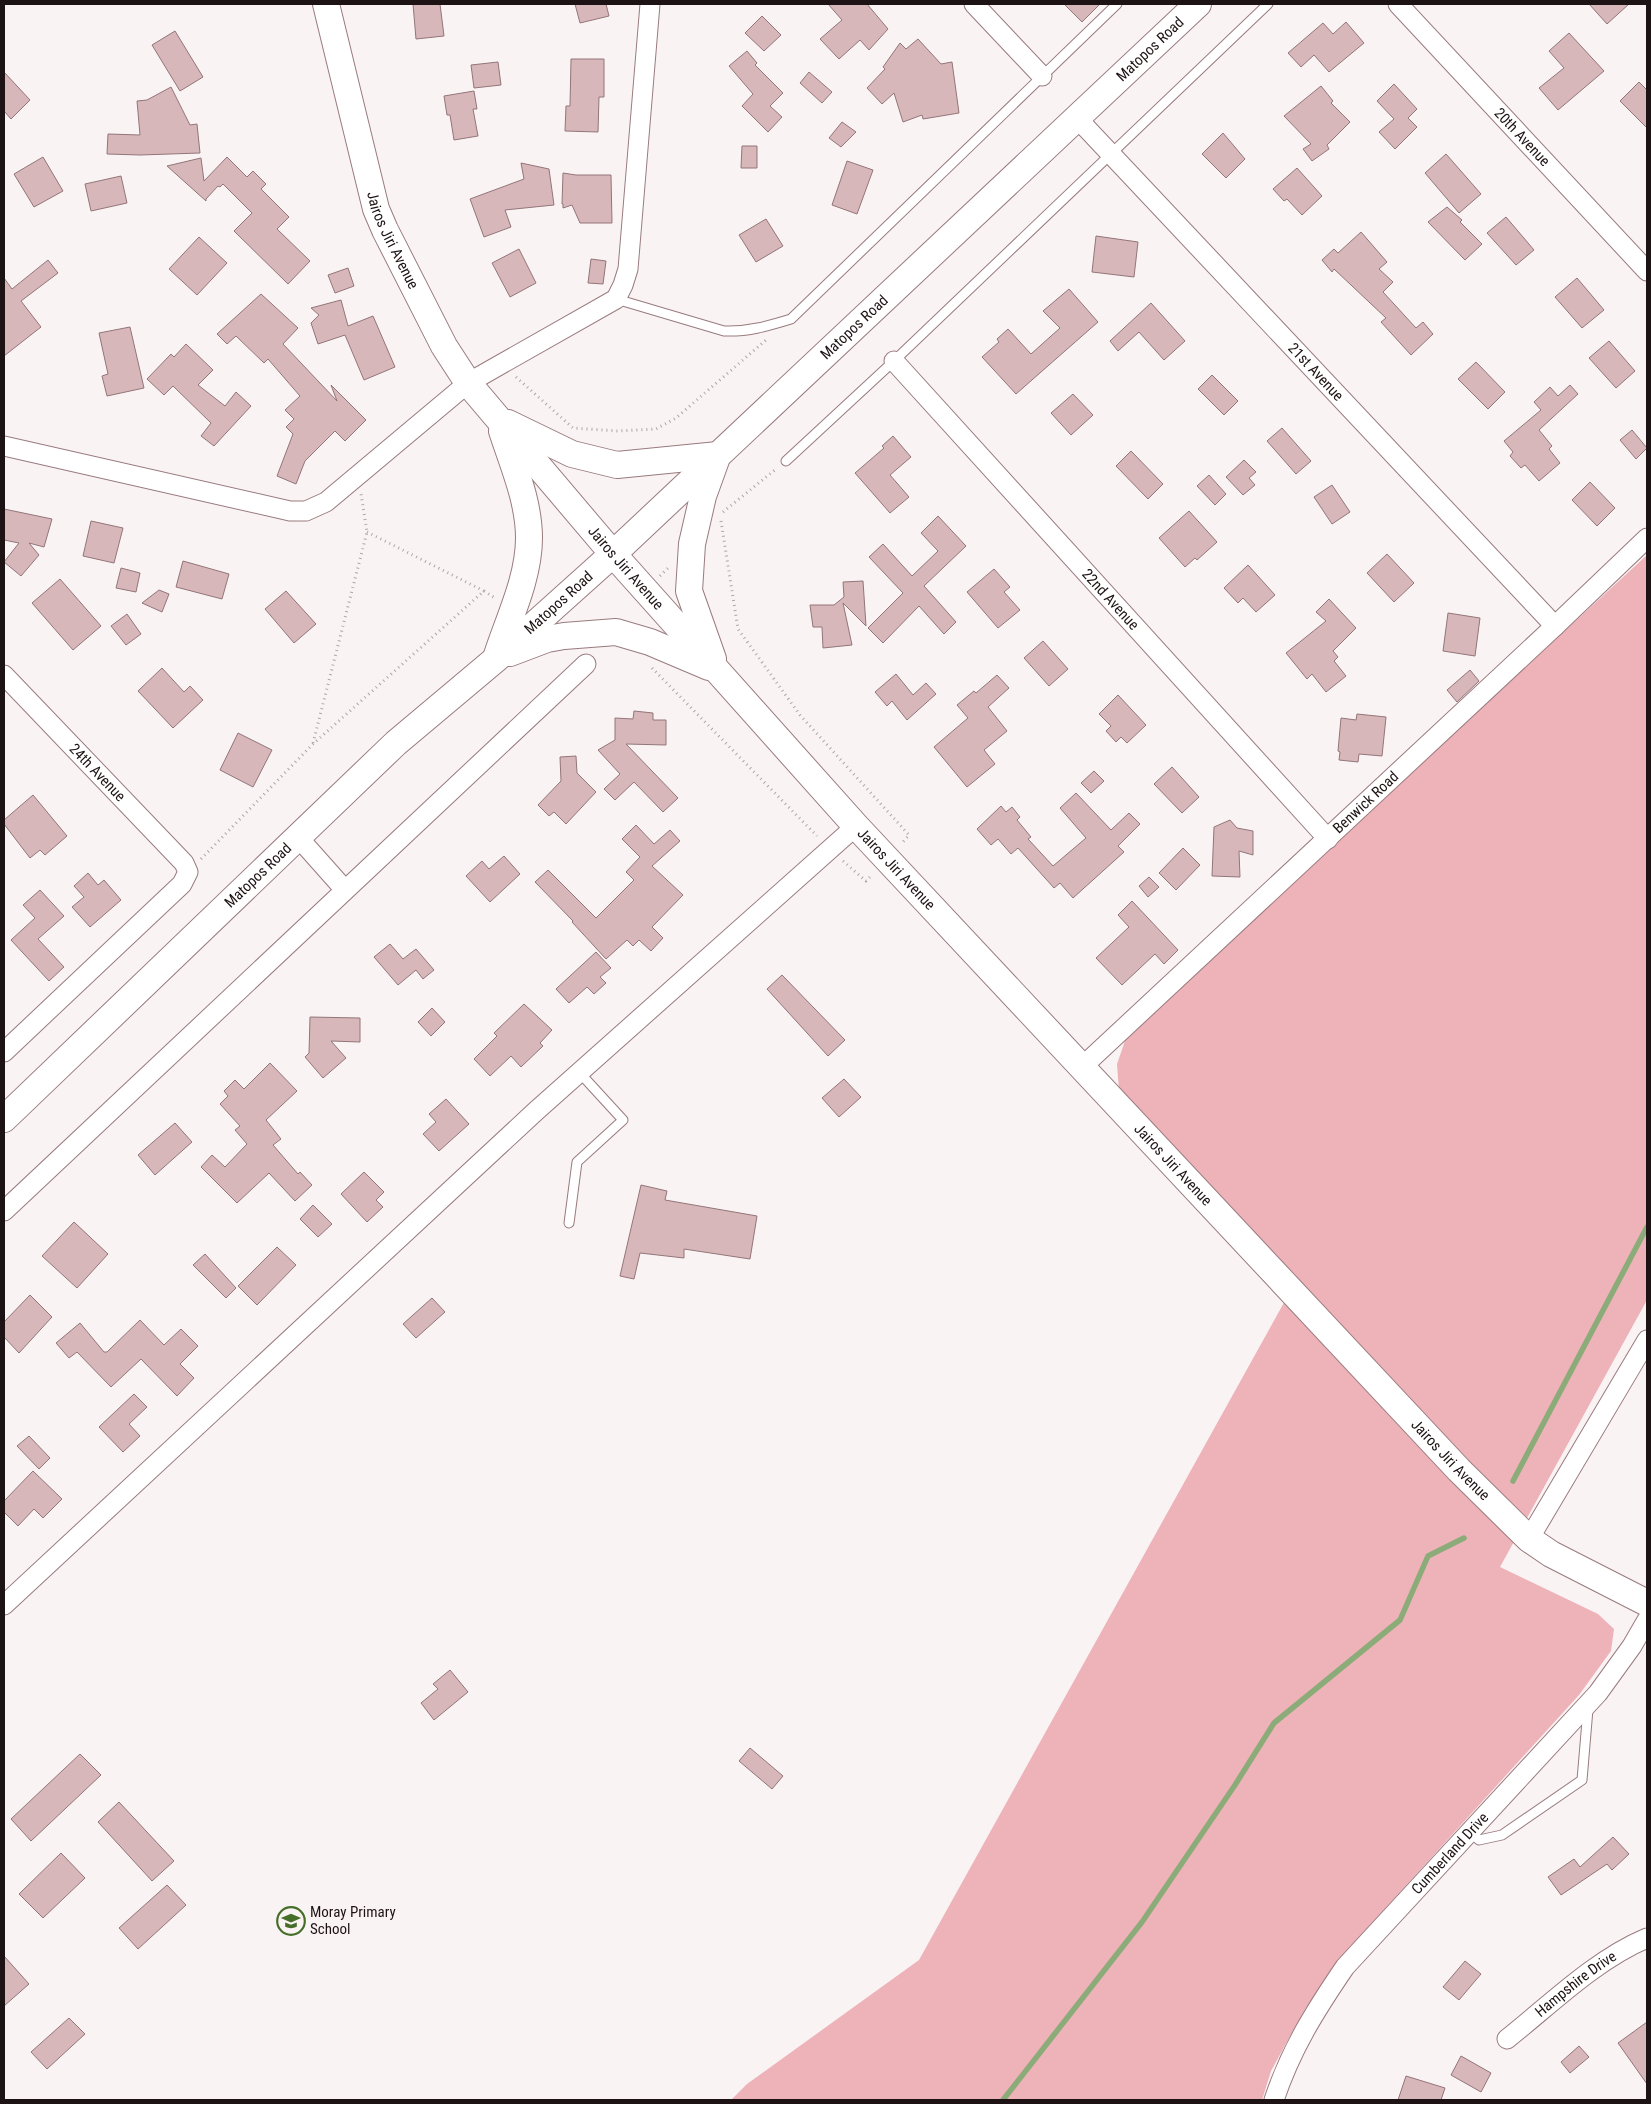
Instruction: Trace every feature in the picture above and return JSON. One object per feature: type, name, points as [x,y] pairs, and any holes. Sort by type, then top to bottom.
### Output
[{"type":"main road","name":"Jairos Jiri Avenue","points":[[326,4],[376,209],[444,346],[468,383],[613,554],[856,826],[1459,1470],[1529,1539],[1551,1554],[1647,1603]]},
{"type":"main road","name":"Matopos Road","points":[[4,1119],[396,743],[496,659],[613,554],[1198,4]]},
{"type":"main road","points":[[498,418],[572,454],[617,465],[718,455],[703,496],[692,544],[690,591],[717,670]]},
{"type":"main road","points":[[496,659],[527,559],[529,537],[522,493],[498,418]]},
{"type":"main road","points":[[496,659],[547,639],[616,632],[650,642],[717,670]]},
{"type":"street","points":[[4,446],[290,511],[306,511],[317,508],[335,496],[468,383],[616,299],[628,269],[650,4]]},
{"type":"street","points":[[974,4],[1042,76]]},
{"type":"street","name":"20th Avenue","points":[[1398,4],[1647,271]]},
{"type":"street","name":"21st Avenue","points":[[1076,117],[1555,626]]},
{"type":"street","name":"22nd Avenue","points":[[894,361],[1328,839]]},
{"type":"street","name":"Benwick Road","points":[[1082,1067],[1328,839],[1647,538]]},
{"type":"street","points":[[4,1211],[586,664]]},
{"type":"street","name":"24th Avenue","points":[[4,675],[184,863],[188,872]]},
{"type":"street","points":[[4,1605],[579,1072],[856,826]]},
{"type":"street","points":[[297,836],[345,890]]},
{"type":"street","points":[[4,1052],[182,884],[188,872]]},
{"type":"street","points":[[1529,1539],[1647,1340]]},
{"type":"street","name":"Cumberland Drive","points":[[1274,2100],[1284,2069],[1314,2012],[1345,1967],[1588,1704],[1632,1646],[1647,1620]]},
{"type":"street","name":"Hampshire Drive","points":[[1507,2039],[1590,1972],[1633,1944],[1647,1938]]},
{"type":"lane","points":[[616,299],[724,331],[741,332],[757,330],[791,319],[1117,4]]},
{"type":"lane","points":[[786,462],[894,361],[1110,152],[1268,4]]},
{"type":"lane","points":[[569,1223],[577,1162],[623,1120],[579,1072]]},
{"type":"lane","points":[[1470,1833],[1479,1840],[1502,1835],[1582,1780],[1588,1704]]},
{"type":"path","points":[[501,363],[573,428],[618,431],[656,429],[676,418],[791,319]]},
{"type":"path","points":[[313,744],[366,532],[359,476]]},
{"type":"path","points":[[651,667],[830,849],[866,881],[888,860],[909,835],[800,715],[738,629],[720,514]]},
{"type":"path","points":[[366,532],[484,591],[512,610]]},
{"type":"path","points":[[188,872],[313,744],[484,591]]},
{"type":"shaded area","points":[[1647,555],[1647,1300],[1500,1567],[1598,1614],[1614,1629],[1611,1651],[1579,1695],[1341,1957],[1305,2009],[1271,2071],[1262,2100],[731,2100],[747,2084],[919,1960],[1296,1281],[1119,1091],[1117,1064],[1127,1035]]},
{"type":"building","points":[[413,4],[440,4],[444,36],[416,39]]},
{"type":"building","points":[[575,4],[606,4],[609,16],[580,23]]},
{"type":"building","points":[[828,4],[867,4],[888,29],[869,50],[860,40],[839,59],[820,39],[842,20]]},
{"type":"building","points":[[1064,4],[1100,4],[1082,22]]},
{"type":"building","points":[[1589,4],[1629,4],[1607,24]]},
{"type":"building","points":[[762,16],[781,35],[764,51],[745,33]]},
{"type":"building","points":[[1346,22],[1364,43],[1329,72],[1314,55],[1301,67],[1288,53],[1323,23],[1333,34]]},
{"type":"building","points":[[175,31],[203,77],[180,91],[152,45]]},
{"type":"building","points":[[1569,33],[1604,71],[1558,110],[1539,88],[1564,68],[1549,51]]},
{"type":"building","points":[[918,39],[941,64],[952,62],[959,113],[923,119],[922,115],[903,122],[894,93],[882,104],[867,88],[885,69],[883,67],[900,43],[906,49]]},
{"type":"building","points":[[747,51],[757,63],[755,65],[783,93],[770,106],[782,117],[768,132],[742,106],[753,94],[729,66]]},
{"type":"building","points":[[571,59],[604,59],[604,97],[599,97],[598,132],[565,131],[566,106],[570,106]]},
{"type":"building","points":[[498,62],[501,85],[474,88],[471,65]]},
{"type":"building","points":[[4,72],[30,100],[11,119],[4,111]]},
{"type":"building","points":[[809,72],[832,92],[822,103],[800,83]]},
{"type":"building","points":[[1639,82],[1647,90],[1647,128],[1620,101]]},
{"type":"building","points":[[1394,84],[1417,109],[1408,118],[1417,127],[1395,149],[1379,132],[1394,119],[1377,101]]},
{"type":"building","points":[[1321,86],[1333,101],[1331,103],[1350,122],[1327,145],[1329,149],[1312,161],[1303,149],[1311,144],[1284,116]]},
{"type":"building","points":[[171,87],[190,125],[197,124],[200,153],[107,154],[108,134],[140,135],[137,101],[147,100]]},
{"type":"building","points":[[474,91],[477,109],[473,109],[478,136],[454,140],[450,115],[447,115],[444,96]]},
{"type":"building","points":[[842,122],[856,132],[841,147],[829,138]]},
{"type":"building","points":[[1223,133],[1245,159],[1226,178],[1202,154]]},
{"type":"building","points":[[742,146],[757,146],[757,168],[741,168]]},
{"type":"building","points":[[1446,154],[1481,194],[1459,213],[1425,173]]},
{"type":"building","points":[[43,157],[63,191],[34,207],[14,174]]},
{"type":"building","points":[[227,157],[247,177],[253,171],[266,184],[261,189],[289,217],[277,229],[310,261],[288,284],[234,231],[252,213],[223,184],[220,187],[218,186],[206,201],[167,166],[201,158],[204,181]]},
{"type":"building","points":[[847,161],[873,170],[857,214],[832,205]]},
{"type":"building","points":[[521,163],[549,169],[554,205],[505,210],[511,227],[484,237],[470,199],[524,179]]},
{"type":"building","points":[[1297,168],[1322,196],[1302,215],[1287,199],[1284,201],[1273,189]]},
{"type":"building","points":[[563,173],[611,175],[612,223],[580,223],[572,205],[563,208]]},
{"type":"building","points":[[121,176],[127,203],[91,211],[85,184]]},
{"type":"building","points":[[1447,207],[1462,220],[1460,222],[1482,244],[1465,260],[1428,222]]},
{"type":"building","points":[[1506,217],[1534,250],[1516,265],[1487,233]]},
{"type":"building","points":[[766,219],[783,246],[756,262],[739,235]]},
{"type":"building","points":[[1361,232],[1387,262],[1379,269],[1393,282],[1383,292],[1416,328],[1423,322],[1433,334],[1411,355],[1381,322],[1386,318],[1334,269],[1332,272],[1322,260],[1334,249],[1338,253]]},
{"type":"building","points":[[1096,236],[1138,242],[1134,277],[1092,272]]},
{"type":"building","points":[[199,237],[227,263],[197,295],[169,269]]},
{"type":"building","points":[[519,249],[536,283],[510,297],[492,263]]},
{"type":"building","points":[[591,259],[606,261],[603,284],[588,283]]},
{"type":"building","points":[[48,260],[58,273],[21,301],[41,327],[4,356],[4,278],[12,289]]},
{"type":"building","points":[[348,268],[354,286],[335,293],[328,275]]},
{"type":"building","points":[[1577,278],[1604,310],[1582,328],[1555,297]]},
{"type":"building","points":[[1069,289],[1098,322],[1016,394],[982,357],[999,342],[997,339],[1008,329],[1031,354],[1060,328],[1043,311]]},
{"type":"building","points":[[261,294],[298,328],[283,344],[337,401],[331,385],[366,420],[345,441],[335,431],[305,461],[296,484],[277,476],[293,434],[286,427],[294,419],[285,410],[300,396],[268,359],[264,363],[236,336],[227,344],[217,334]]},
{"type":"building","points":[[341,300],[348,326],[373,316],[395,367],[364,380],[345,335],[318,344],[311,323],[319,315],[311,308]]},
{"type":"building","points":[[1151,303],[1185,341],[1164,360],[1139,332],[1118,351],[1110,341]]},
{"type":"building","points":[[130,327],[144,388],[107,396],[102,376],[108,374],[99,333]]},
{"type":"building","points":[[1609,341],[1635,371],[1616,388],[1589,358]]},
{"type":"building","points":[[186,344],[213,370],[198,385],[225,406],[236,392],[251,406],[214,446],[201,436],[211,423],[173,386],[164,395],[147,379],[171,354],[174,357]]},
{"type":"building","points":[[1476,362],[1505,392],[1488,409],[1458,379]]},
{"type":"building","points":[[1212,375],[1238,401],[1224,415],[1198,389]]},
{"type":"building","points":[[1570,385],[1578,394],[1539,430],[1552,446],[1549,449],[1560,463],[1539,481],[1525,465],[1521,468],[1510,456],[1513,452],[1504,441],[1541,410],[1534,402],[1550,387],[1558,396]]},
{"type":"building","points":[[1073,394],[1093,415],[1071,435],[1051,413]]},
{"type":"building","points":[[1282,428],[1311,461],[1296,474],[1267,441]]},
{"type":"building","points":[[1632,430],[1647,448],[1636,459],[1620,440]]},
{"type":"building","points":[[893,436],[911,457],[890,475],[909,497],[890,513],[855,473],[884,448],[882,446]]},
{"type":"building","points":[[1131,451],[1163,484],[1148,499],[1116,466]]},
{"type":"building","points":[[1244,460],[1256,472],[1249,478],[1255,485],[1243,495],[1226,477]]},
{"type":"building","points":[[1209,475],[1226,494],[1215,505],[1197,486]]},
{"type":"building","points":[[1590,482],[1615,508],[1597,526],[1572,500]]},
{"type":"building","points":[[1332,485],[1350,512],[1332,524],[1314,497]]},
{"type":"building","points":[[4,509],[52,519],[44,547],[29,543],[39,555],[21,576],[4,562],[19,543],[4,540]]},
{"type":"building","points":[[1189,511],[1217,542],[1197,560],[1195,558],[1185,567],[1159,538]]},
{"type":"building","points":[[938,516],[966,546],[924,586],[956,622],[944,634],[919,606],[883,643],[868,628],[903,593],[869,557],[883,544],[912,576],[938,551],[921,533]]},
{"type":"building","points":[[91,521],[123,528],[114,563],[83,556]]},
{"type":"building","points":[[1387,554],[1414,583],[1394,602],[1367,573]]},
{"type":"building","points":[[183,561],[229,574],[222,599],[176,587]]},
{"type":"building","points":[[1248,565],[1275,595],[1256,612],[1243,598],[1238,603],[1224,588]]},
{"type":"building","points":[[121,568],[140,573],[136,592],[116,588]]},
{"type":"building","points":[[994,569],[1010,587],[1004,592],[1020,610],[998,628],[967,592]]},
{"type":"building","points":[[60,579],[101,626],[73,650],[32,603]]},
{"type":"building","points":[[863,581],[866,626],[843,603],[852,645],[823,648],[822,627],[813,627],[810,605],[834,605],[844,597],[843,582]]},
{"type":"building","points":[[159,590],[169,594],[162,612],[142,603]]},
{"type":"building","points":[[286,591],[316,624],[294,643],[265,609]]},
{"type":"building","points":[[1329,599],[1356,628],[1333,651],[1338,657],[1334,661],[1346,676],[1326,692],[1312,674],[1307,679],[1286,653],[1326,621],[1316,612]]},
{"type":"building","points":[[1448,613],[1480,618],[1475,656],[1443,651]]},
{"type":"building","points":[[127,614],[141,634],[126,645],[111,626]]},
{"type":"building","points":[[1043,641],[1068,669],[1049,686],[1024,658]]},
{"type":"building","points":[[162,668],[184,692],[190,686],[203,700],[173,728],[138,691]]},
{"type":"building","points":[[1470,670],[1479,681],[1457,702],[1447,690]]},
{"type":"building","points":[[896,674],[913,695],[926,683],[936,694],[907,720],[892,701],[887,706],[875,692]]},
{"type":"building","points":[[997,675],[1009,688],[988,707],[1007,731],[984,750],[995,764],[967,787],[934,747],[968,718],[957,705],[974,691],[976,693]]},
{"type":"building","points":[[1118,695],[1146,725],[1127,743],[1121,737],[1116,742],[1106,731],[1111,726],[1099,714]]},
{"type":"building","points":[[634,711],[653,713],[653,720],[666,720],[666,745],[626,744],[678,798],[663,812],[634,782],[615,800],[604,789],[620,774],[598,750],[615,740],[615,718],[633,719]]},
{"type":"building","points":[[1357,714],[1386,717],[1382,756],[1359,754],[1358,762],[1339,760],[1341,718],[1356,720]]},
{"type":"building","points":[[238,733],[272,750],[253,787],[220,770]]},
{"type":"building","points":[[576,756],[577,773],[596,792],[566,824],[554,812],[549,816],[538,805],[561,781],[560,757]]},
{"type":"building","points":[[1172,767],[1199,797],[1182,813],[1154,784]]},
{"type":"building","points":[[1094,771],[1104,781],[1091,793],[1081,783]]},
{"type":"building","points":[[1076,793],[1111,830],[1129,813],[1140,824],[1118,846],[1124,852],[1073,898],[1060,883],[1054,888],[1018,848],[1011,854],[998,839],[991,845],[977,829],[1001,806],[1006,812],[1012,807],[1020,817],[1017,820],[1031,837],[1028,839],[1053,866],[1086,838],[1060,808]]},
{"type":"building","points":[[33,795],[67,836],[45,855],[40,850],[30,858],[4,824],[4,820]]},
{"type":"building","points":[[1230,820],[1237,828],[1253,831],[1253,855],[1239,851],[1240,877],[1212,876],[1214,827]]},
{"type":"building","points":[[636,825],[654,844],[670,830],[680,841],[652,866],[683,895],[652,927],[663,938],[651,951],[639,940],[633,946],[627,940],[606,959],[535,882],[548,870],[596,918],[634,880],[626,872],[640,857],[622,839]]},
{"type":"building","points":[[1183,848],[1200,865],[1176,890],[1159,873]]},
{"type":"building","points":[[504,856],[520,874],[490,902],[466,876],[482,861],[489,869]]},
{"type":"building","points":[[88,873],[98,885],[104,880],[121,900],[90,927],[72,907],[84,897],[74,886]]},
{"type":"building","points":[[1149,877],[1159,887],[1148,897],[1139,886]]},
{"type":"building","points":[[40,890],[64,916],[38,939],[64,967],[49,981],[11,940],[35,918],[23,905]]},
{"type":"building","points":[[1132,901],[1178,950],[1164,964],[1155,954],[1122,985],[1096,958],[1129,927],[1118,915]]},
{"type":"building","points":[[390,944],[403,959],[416,949],[434,970],[423,979],[416,970],[398,985],[374,957]]},
{"type":"building","points":[[596,952],[611,968],[600,977],[606,983],[594,994],[587,987],[569,1003],[556,989]]},
{"type":"building","points":[[782,975],[845,1040],[828,1056],[767,989]]},
{"type":"building","points":[[524,1004],[552,1030],[540,1043],[543,1046],[521,1067],[511,1056],[490,1076],[474,1059],[497,1036],[494,1033]]},
{"type":"building","points":[[432,1008],[445,1022],[431,1036],[418,1022]]},
{"type":"building","points":[[310,1017],[360,1018],[360,1042],[331,1041],[346,1058],[323,1078],[305,1057],[309,1053]]},
{"type":"building","points":[[270,1063],[297,1091],[266,1120],[281,1139],[273,1145],[298,1174],[300,1172],[312,1185],[295,1201],[269,1173],[237,1203],[201,1167],[212,1155],[225,1167],[247,1144],[235,1130],[240,1126],[220,1104],[228,1096],[224,1091],[235,1080],[244,1089]]},
{"type":"building","points":[[844,1079],[861,1097],[839,1117],[822,1098]]},
{"type":"building","points":[[446,1099],[469,1124],[439,1151],[423,1134],[436,1122],[429,1114]]},
{"type":"building","points":[[175,1123],[192,1142],[155,1175],[138,1155]]},
{"type":"building","points":[[364,1172],[384,1192],[376,1200],[383,1207],[367,1222],[341,1194]]},
{"type":"building","points":[[641,1185],[667,1191],[665,1200],[757,1216],[750,1259],[684,1249],[684,1258],[640,1253],[634,1279],[620,1276]]},
{"type":"building","points":[[313,1205],[332,1224],[318,1237],[300,1219]]},
{"type":"building","points":[[74,1222],[108,1254],[77,1288],[42,1256]]},
{"type":"building","points":[[277,1247],[296,1265],[257,1305],[238,1286]]},
{"type":"building","points":[[205,1254],[236,1288],[226,1298],[193,1265]]},
{"type":"building","points":[[30,1295],[52,1317],[19,1353],[4,1337],[4,1322]]},
{"type":"building","points":[[432,1298],[445,1312],[416,1338],[403,1324]]},
{"type":"building","points":[[140,1320],[164,1345],[181,1329],[198,1346],[180,1364],[194,1378],[177,1396],[141,1359],[111,1387],[77,1352],[69,1358],[56,1343],[80,1323],[104,1352],[107,1352]]},
{"type":"building","points":[[134,1394],[147,1407],[129,1424],[140,1436],[123,1452],[99,1427]]},
{"type":"building","points":[[29,1436],[50,1458],[39,1469],[17,1446]]},
{"type":"building","points":[[33,1471],[62,1499],[43,1518],[34,1509],[18,1526],[4,1512],[4,1501]]},
{"type":"building","points":[[450,1670],[468,1692],[434,1720],[421,1703],[438,1689],[433,1684]]},
{"type":"building","points":[[750,1748],[783,1776],[772,1789],[739,1761]]},
{"type":"building","points":[[80,1754],[101,1775],[31,1841],[11,1819]]},
{"type":"building","points":[[119,1802],[174,1861],[152,1881],[98,1822]]},
{"type":"building","points":[[1613,1837],[1629,1854],[1612,1870],[1607,1864],[1561,1895],[1548,1877],[1574,1859],[1580,1867]]},
{"type":"building","points":[[61,1853],[85,1878],[43,1918],[19,1894]]},
{"type":"building","points":[[167,1885],[186,1905],[138,1949],[119,1928]]},
{"type":"building","points":[[4,1956],[29,1984],[4,2006]]},
{"type":"building","points":[[1465,1961],[1481,1974],[1459,2000],[1443,1987]]},
{"type":"building","points":[[69,2018],[85,2034],[47,2069],[31,2052]]},
{"type":"building","points":[[1647,2022],[1647,2084],[1618,2043]]},
{"type":"building","points":[[1579,2046],[1589,2057],[1570,2073],[1561,2062]]},
{"type":"building","points":[[1461,2056],[1491,2073],[1481,2092],[1451,2075]]},
{"type":"building","points":[[1406,2076],[1445,2088],[1441,2100],[1398,2100]]},
{"type":"waterway","points":[[1513,1481],[1647,1227]]},
{"type":"waterway","points":[[1003,2100],[1142,1922],[1235,1785],[1274,1723],[1400,1620],[1428,1556],[1464,1538]]},
{"type":"place","name":"Moray Primary School","points":[[291,1921]]}]
